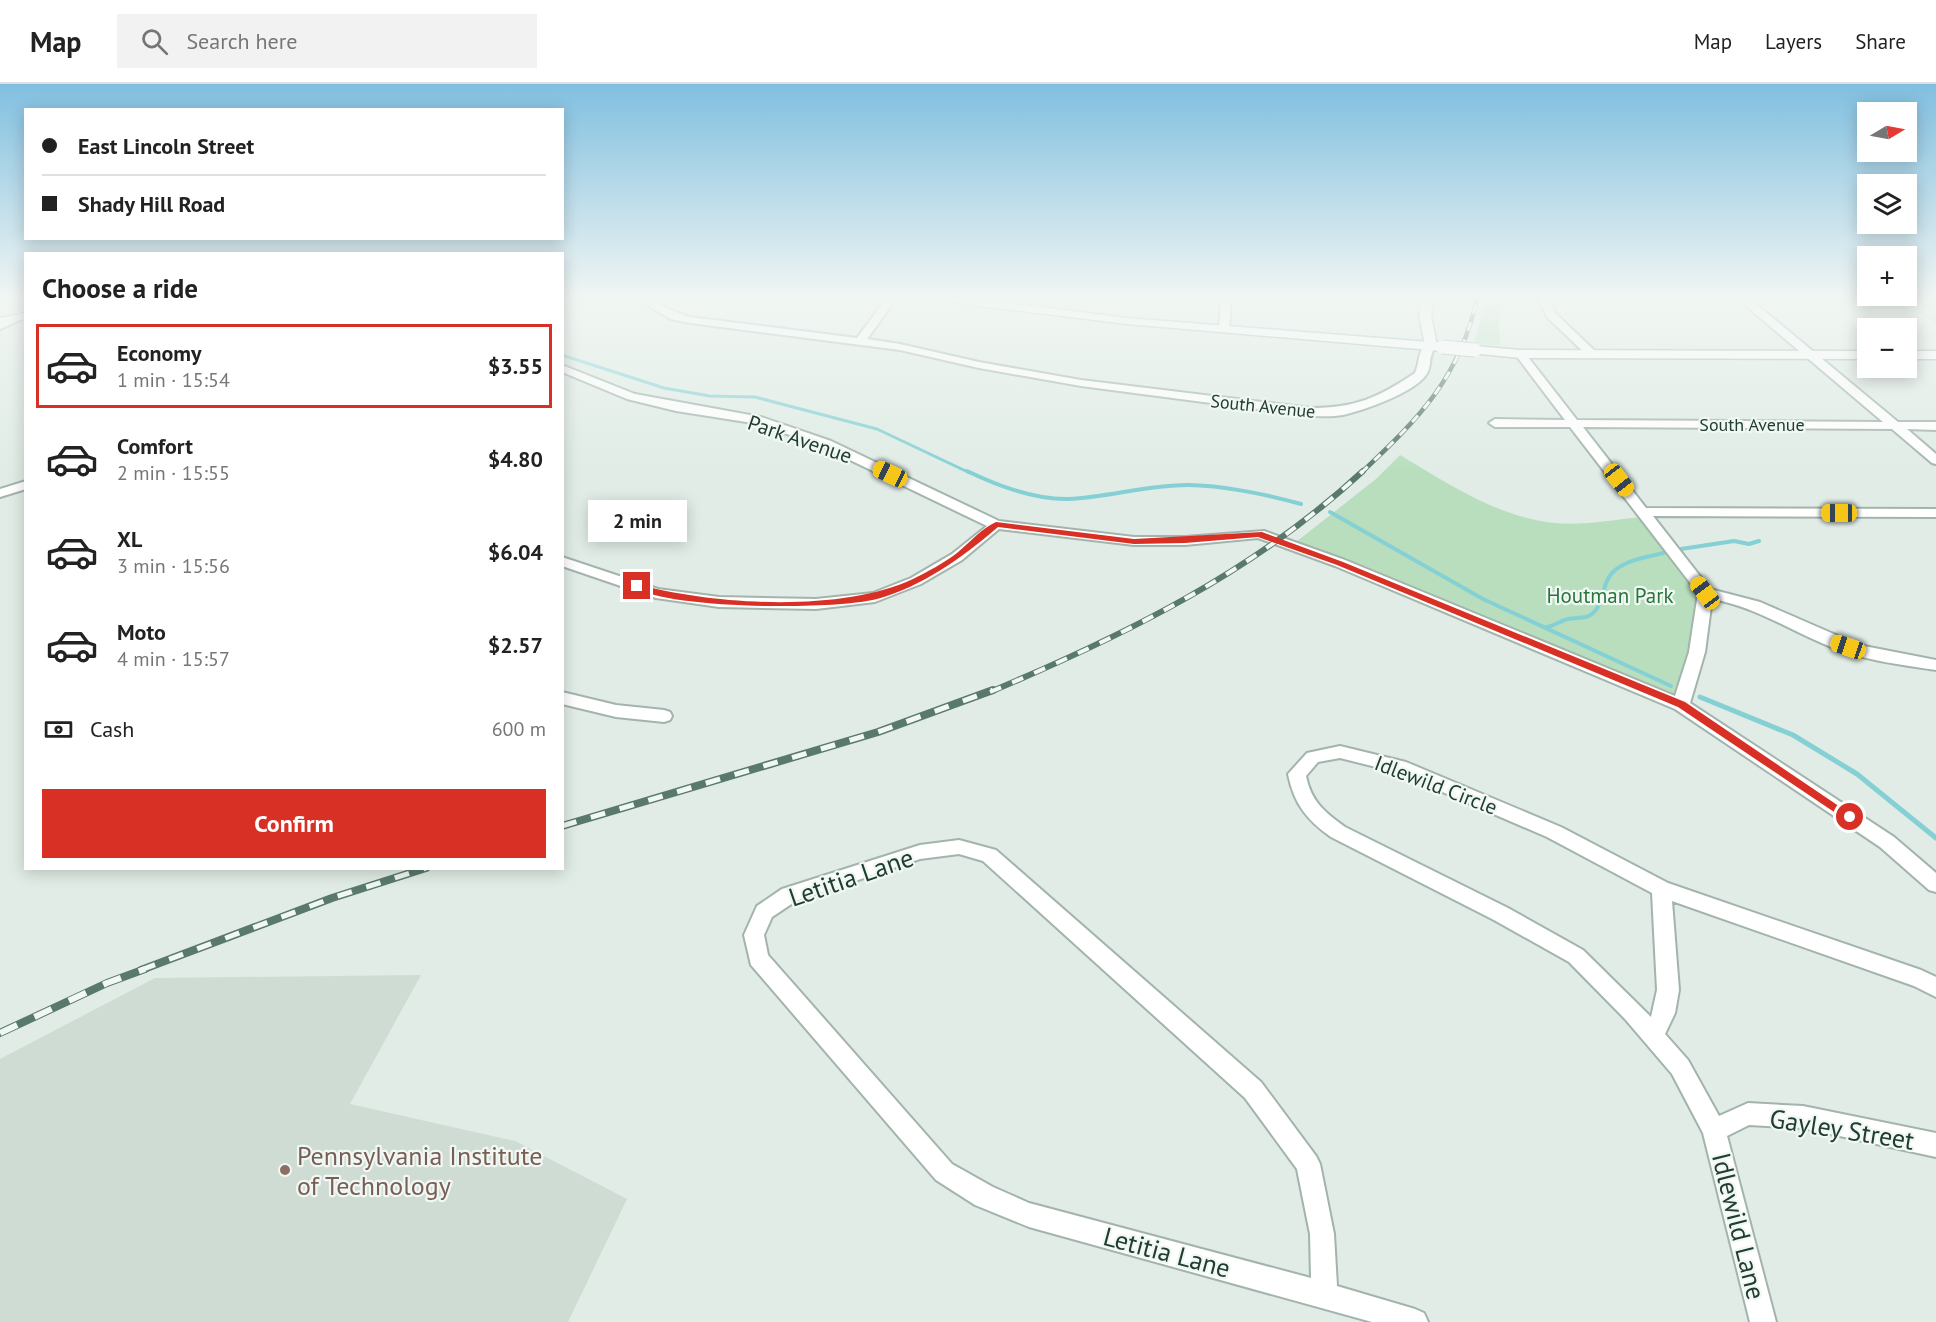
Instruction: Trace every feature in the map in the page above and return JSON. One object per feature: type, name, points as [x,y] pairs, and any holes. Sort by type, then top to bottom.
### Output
[{"type":"street","name":"South Avenue","points":[[943,357],[1081,383],[1310,412],[1340,412],[1389,396],[1420,375],[1424,357]]},
{"type":"street","points":[[1522,357],[1645,512],[1705,593],[1697,652],[1681,705]]},
{"type":"street","points":[[1812,357],[1936,460]]},
{"type":"street","name":"Park Avenue","points":[[564,369],[631,397],[675,407],[761,421],[826,444],[996,525],[1134,542],[1185,541],[1259,534],[1340,563],[1681,705],[1887,842],[1936,884]]},
{"type":"street","name":"South Avenue","points":[[1496,423],[1936,426]]},
{"type":"street","points":[[0,493],[24,486]]},
{"type":"street","points":[[1645,512],[1936,513]]},
{"type":"street","points":[[565,565],[656,593],[719,602],[816,604],[874,597],[916,581],[957,557],[996,525]]},
{"type":"street","points":[[1705,593],[1728,596],[1770,610],[1829,640],[1866,653],[1936,665]]},
{"type":"street","points":[[564,698],[616,711],[664,717]]},
{"type":"street","name":"Idlewild Circle","points":[[1714,1130],[1680,1067],[1576,956],[1501,914],[1338,832],[1315,816],[1300,794],[1297,774],[1313,757],[1340,752],[1400,767],[1554,832],[1661,889],[1921,979],[1936,988]]},
{"type":"street","name":"Letitia Lane","points":[[1325,1295],[1322,1234],[1308,1164],[1253,1090],[989,855],[959,847],[920,852],[789,894],[764,912],[754,935],[758,959],[944,1172],[984,1196],[1029,1215],[1325,1295],[1415,1322]]},
{"type":"street","points":[[1653,1036],[1664,1013],[1668,990],[1661,889]]},
{"type":"street","name":"Gayley Street","points":[[1714,1130],[1748,1114],[1803,1117],[1936,1145]]},
{"type":"street","name":"Idlewild Lane","points":[[1714,1130],[1763,1322]]},
{"type":"shaded area","name":"Pennsylvania Institute of Technology","points":[[421,975],[350,1104],[515,1141],[627,1199],[568,1322],[0,1322],[0,1059],[155,978]]},
{"type":"green space","name":"Houtman Park","points":[[1400,455],[1473,497],[1512,514],[1533,520],[1575,524],[1641,517],[1705,593],[1681,705],[1291,546],[1376,479]]},
{"type":"waterway","points":[[567,357],[664,388],[710,396],[755,397],[877,429],[970,473]]},
{"type":"waterway","points":[[967,471],[1016,491],[1056,499],[1084,498],[1188,485],[1245,491],[1301,504]]},
{"type":"waterway","points":[[1330,512],[1483,599],[1671,686]]},
{"type":"waterway","points":[[1681,549],[1734,541],[1749,544],[1759,541]]},
{"type":"waterway","points":[[1546,627],[1592,614],[1599,604],[1612,573],[1623,565],[1664,553]]},
{"type":"waterway","points":[[1700,697],[1793,735],[1857,774],[1936,838]]},
{"type":"railway","points":[[1361,473],[1418,415],[1448,375],[1457,357]]},
{"type":"railway","points":[[990,692],[1090,648],[1186,598],[1278,540],[1363,471]]},
{"type":"railway","points":[[564,825],[878,732],[993,690]]},
{"type":"railway","points":[[141,970],[332,898],[420,870]]},
{"type":"railway","points":[[0,1033],[107,983],[145,969]]},
{"type":"place","name":"Pennsylvania Institute of Technology","points":[[285,1170]]},
{"type":"route","points":[[637,586],[656,593],[719,602],[816,604],[874,597],[916,581],[957,557],[996,525],[1134,542],[1185,541],[1228,535],[1259,534],[1340,563],[1681,705],[1850,817]]}]
